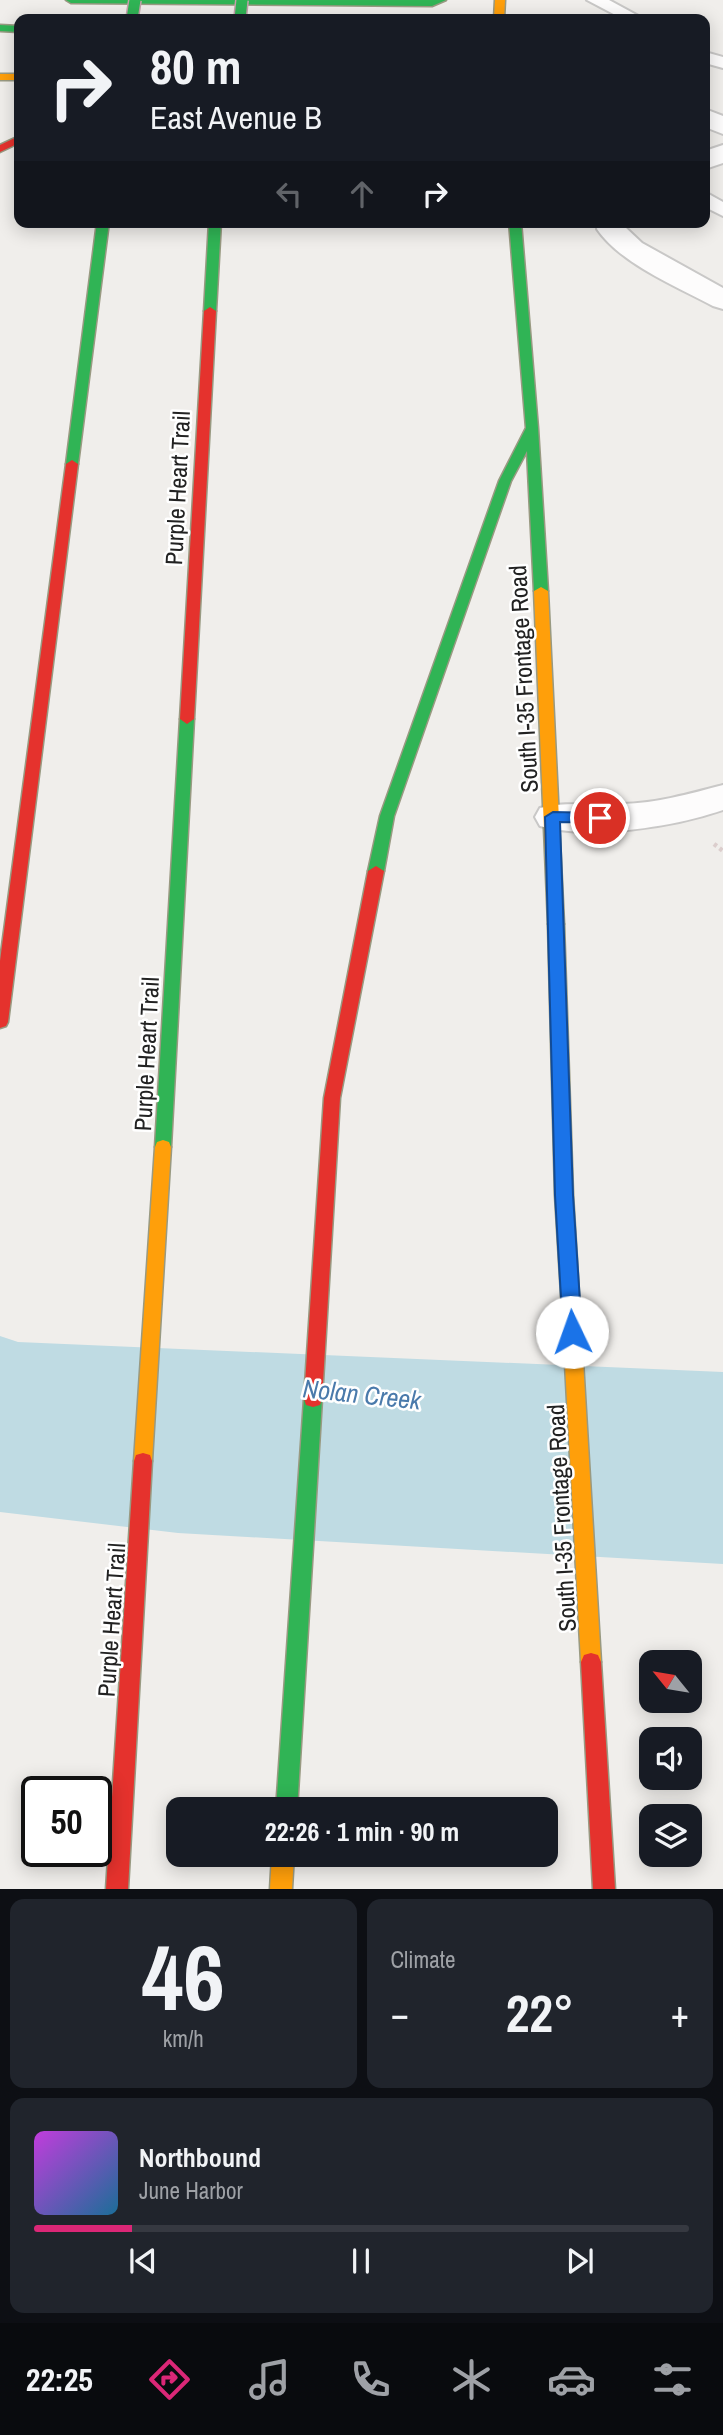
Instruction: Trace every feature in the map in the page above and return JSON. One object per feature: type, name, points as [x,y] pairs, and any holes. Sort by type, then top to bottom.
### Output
[{"type":"main road","points":[[71,0],[432,3],[440,0]]},
{"type":"main road","points":[[0,1022],[102,228]]},
{"type":"main road","name":"Purple Heart Trail","points":[[117,1889],[166,1096],[215,228]]},
{"type":"main road","name":"South I-35 Frontage Road","points":[[514,228],[532,428],[553,817],[564,1195],[604,1889]]},
{"type":"main road","points":[[287,1797],[332,1098],[387,816],[505,481],[532,428]]},
{"type":"main road","points":[[281,1889],[282,1867]]},
{"type":"street","points":[[611,228],[632,249],[723,300]]},
{"type":"street","points":[[553,817],[624,818],[670,814],[723,797]]},
{"type":"lane","points":[[595,0],[625,14]]},
{"type":"water","name":"Nolan Creek","points":[[0,1336],[18,1342],[723,1372],[723,1564],[178,1533],[0,1512]]},
{"type":"traffic: fast","points":[[71,0],[432,3],[441,0]]},
{"type":"traffic: fast","points":[[133,14],[135,0]]},
{"type":"traffic: fast","points":[[241,14],[242,0]]},
{"type":"traffic: fast","points":[[0,28],[14,29]]},
{"type":"traffic: fast","points":[[72,464],[102,228]]},
{"type":"traffic: fast","points":[[210,311],[215,228]]},
{"type":"traffic: fast","points":[[515,228],[532,428],[541,591]]},
{"type":"traffic: fast","points":[[376,871],[387,816],[505,481],[532,428]]},
{"type":"traffic: fast","points":[[163,1147],[187,719]]},
{"type":"traffic: fast","points":[[556,924],[564,1195],[572,1327]]},
{"type":"traffic: fast","points":[[287,1797],[313,1399]]},
{"type":"traffic: slow","points":[[499,14],[500,0]]},
{"type":"traffic: slow","points":[[0,77],[14,77]]},
{"type":"traffic: slow","points":[[541,591],[556,924]]},
{"type":"traffic: slow","points":[[143,1461],[163,1147]]},
{"type":"traffic: slow","points":[[572,1327],[591,1662]]},
{"type":"traffic: slow","points":[[281,1889],[282,1867]]},
{"type":"traffic: jam","points":[[0,149],[14,142]]},
{"type":"traffic: jam","points":[[187,719],[210,311]]},
{"type":"traffic: jam","points":[[0,1022],[72,464]]},
{"type":"traffic: jam","points":[[313,1399],[332,1098],[376,871]]},
{"type":"traffic: jam","points":[[117,1889],[143,1461]]},
{"type":"traffic: jam","points":[[591,1662],[604,1889]]},
{"type":"route","points":[[572,1332],[564,1195],[553,817],[600,818]]}]
